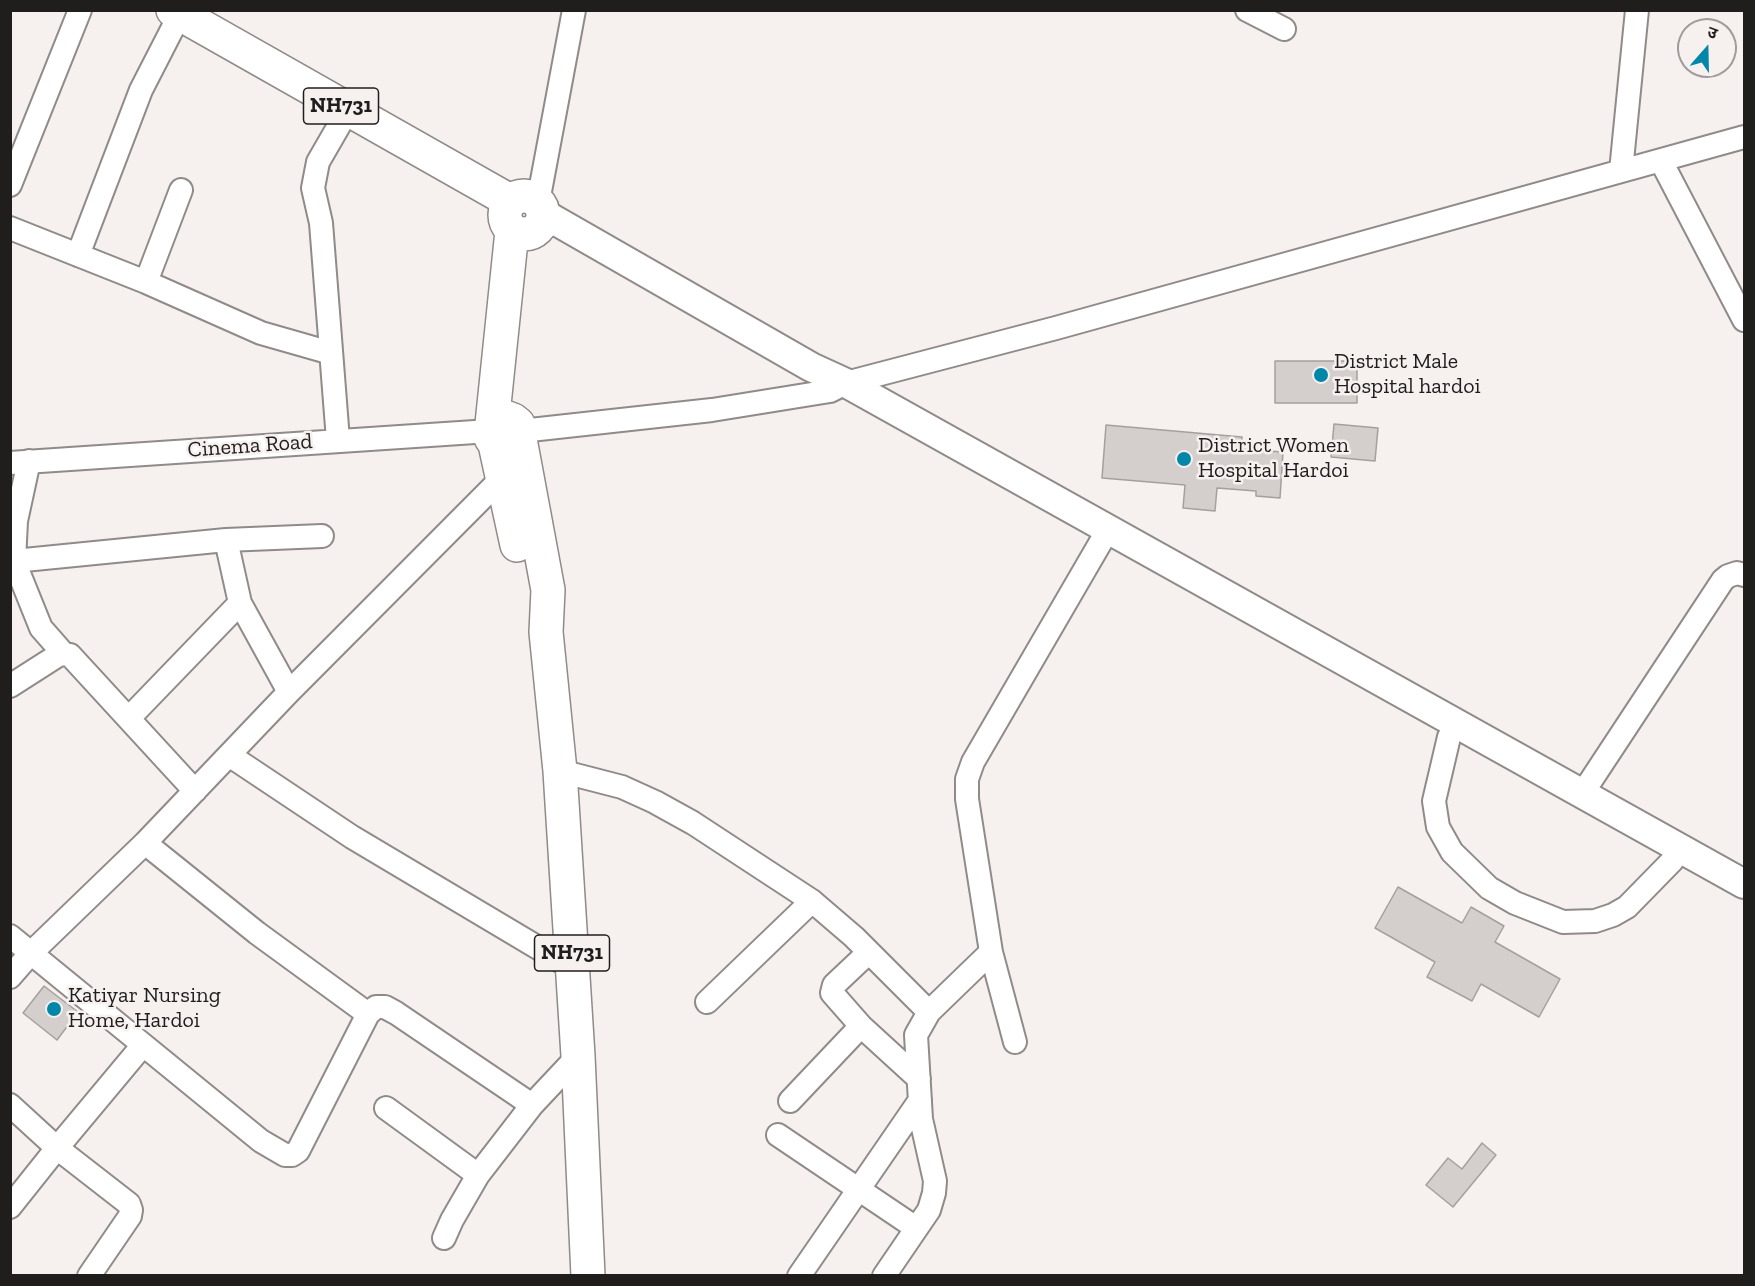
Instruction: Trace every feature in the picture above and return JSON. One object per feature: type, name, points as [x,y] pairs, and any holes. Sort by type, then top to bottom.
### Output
[{"type":"highway","name":"NH731","points":[[177,12],[527,213],[502,478],[528,591],[546,632]]},
{"type":"highway","name":"NH731","points":[[505,431],[548,590],[546,632],[560,771],[573,968],[588,1275]]},
{"type":"main road","points":[[527,213],[810,368],[838,387],[1102,540],[1744,901]]},
{"type":"main road","points":[[838,387],[1744,884]]},
{"type":"street","points":[[10,185],[17,147],[80,10]]},
{"type":"street","points":[[527,213],[560,10]]},
{"type":"street","points":[[527,213],[574,10]]},
{"type":"street","points":[[1247,10],[1284,29]]},
{"type":"street","points":[[1622,171],[1637,10]]},
{"type":"street","points":[[78,255],[138,100],[177,12]]},
{"type":"street","points":[[338,441],[321,223],[313,188],[318,162],[348,110]]},
{"type":"street","name":"Cinema Road","points":[[20,462],[505,431],[712,410],[838,387],[1744,137]]},
{"type":"street","points":[[1661,160],[1744,320]]},
{"type":"street","points":[[146,282],[181,190]]},
{"type":"street","points":[[10,228],[146,282],[261,333],[332,353]]},
{"type":"street","points":[[20,462],[14,561],[41,628],[63,653],[74,658],[195,791]]},
{"type":"street","points":[[10,976],[145,843],[289,692],[502,478]]},
{"type":"street","points":[[14,561],[226,540],[322,536]]},
{"type":"street","points":[[226,540],[240,603],[289,692]]},
{"type":"street","points":[[1015,1042],[991,952],[967,799],[967,778],[973,762],[1102,540]]},
{"type":"street","points":[[1582,794],[1724,580],[1737,573],[1744,575]]},
{"type":"street","points":[[129,718],[240,603]]},
{"type":"street","points":[[10,686],[63,653]]},
{"type":"street","points":[[1449,737],[1434,801],[1438,827],[1452,852],[1489,888],[1515,903],[1563,922],[1595,921],[1627,907],[1672,861]]},
{"type":"street","points":[[229,755],[352,837],[573,968]]},
{"type":"street","points":[[560,771],[622,787],[693,823],[812,901],[854,936],[929,1012]]},
{"type":"street","points":[[145,843],[257,933],[368,1014]]},
{"type":"street","points":[[707,1002],[812,901]]},
{"type":"street","points":[[10,936],[276,1152],[292,1155],[298,1151],[368,1014],[376,1007],[385,1007],[532,1105]]},
{"type":"street","points":[[869,951],[834,985],[832,993],[919,1090]]},
{"type":"street","points":[[884,1275],[929,1210],[934,1192],[934,1181],[921,1119],[916,1035],[929,1012],[991,952]]},
{"type":"street","points":[[790,1101],[861,1026]]},
{"type":"street","points":[[10,1207],[143,1045]]},
{"type":"street","points":[[444,1238],[478,1175],[532,1105],[578,1056]]},
{"type":"street","points":[[799,1275],[858,1189],[919,1090]]},
{"type":"street","points":[[10,1105],[57,1148],[129,1204],[130,1216],[89,1275]]},
{"type":"street","points":[[386,1108],[478,1175]]},
{"type":"street","points":[[778,1135],[916,1228]]},
{"type":"building","points":[[1275,361],[1357,361],[1357,403],[1275,403]]},
{"type":"building","points":[[1334,424],[1378,428],[1375,461],[1331,457]]},
{"type":"building","points":[[1106,425],[1242,437],[1241,449],[1283,452],[1280,498],[1256,496],[1256,491],[1217,488],[1215,511],[1183,508],[1185,485],[1102,478]]},
{"type":"building","points":[[1398,887],[1462,923],[1471,907],[1504,926],[1495,942],[1560,979],[1539,1017],[1481,984],[1472,1001],[1427,977],[1435,962],[1375,928]]},
{"type":"building","points":[[44,986],[78,1012],[57,1040],[23,1013]]},
{"type":"building","points":[[1482,1143],[1496,1155],[1453,1207],[1426,1185],[1448,1158],[1462,1169]]},
{"type":"place","name":"District Male Hospital hardoi","points":[[1321,375]]},
{"type":"place","name":"District Women Hospital Hardoi","points":[[1184,459]]},
{"type":"place","name":"Katiyar Nursing Home, Hardoi","points":[[54,1009]]}]
